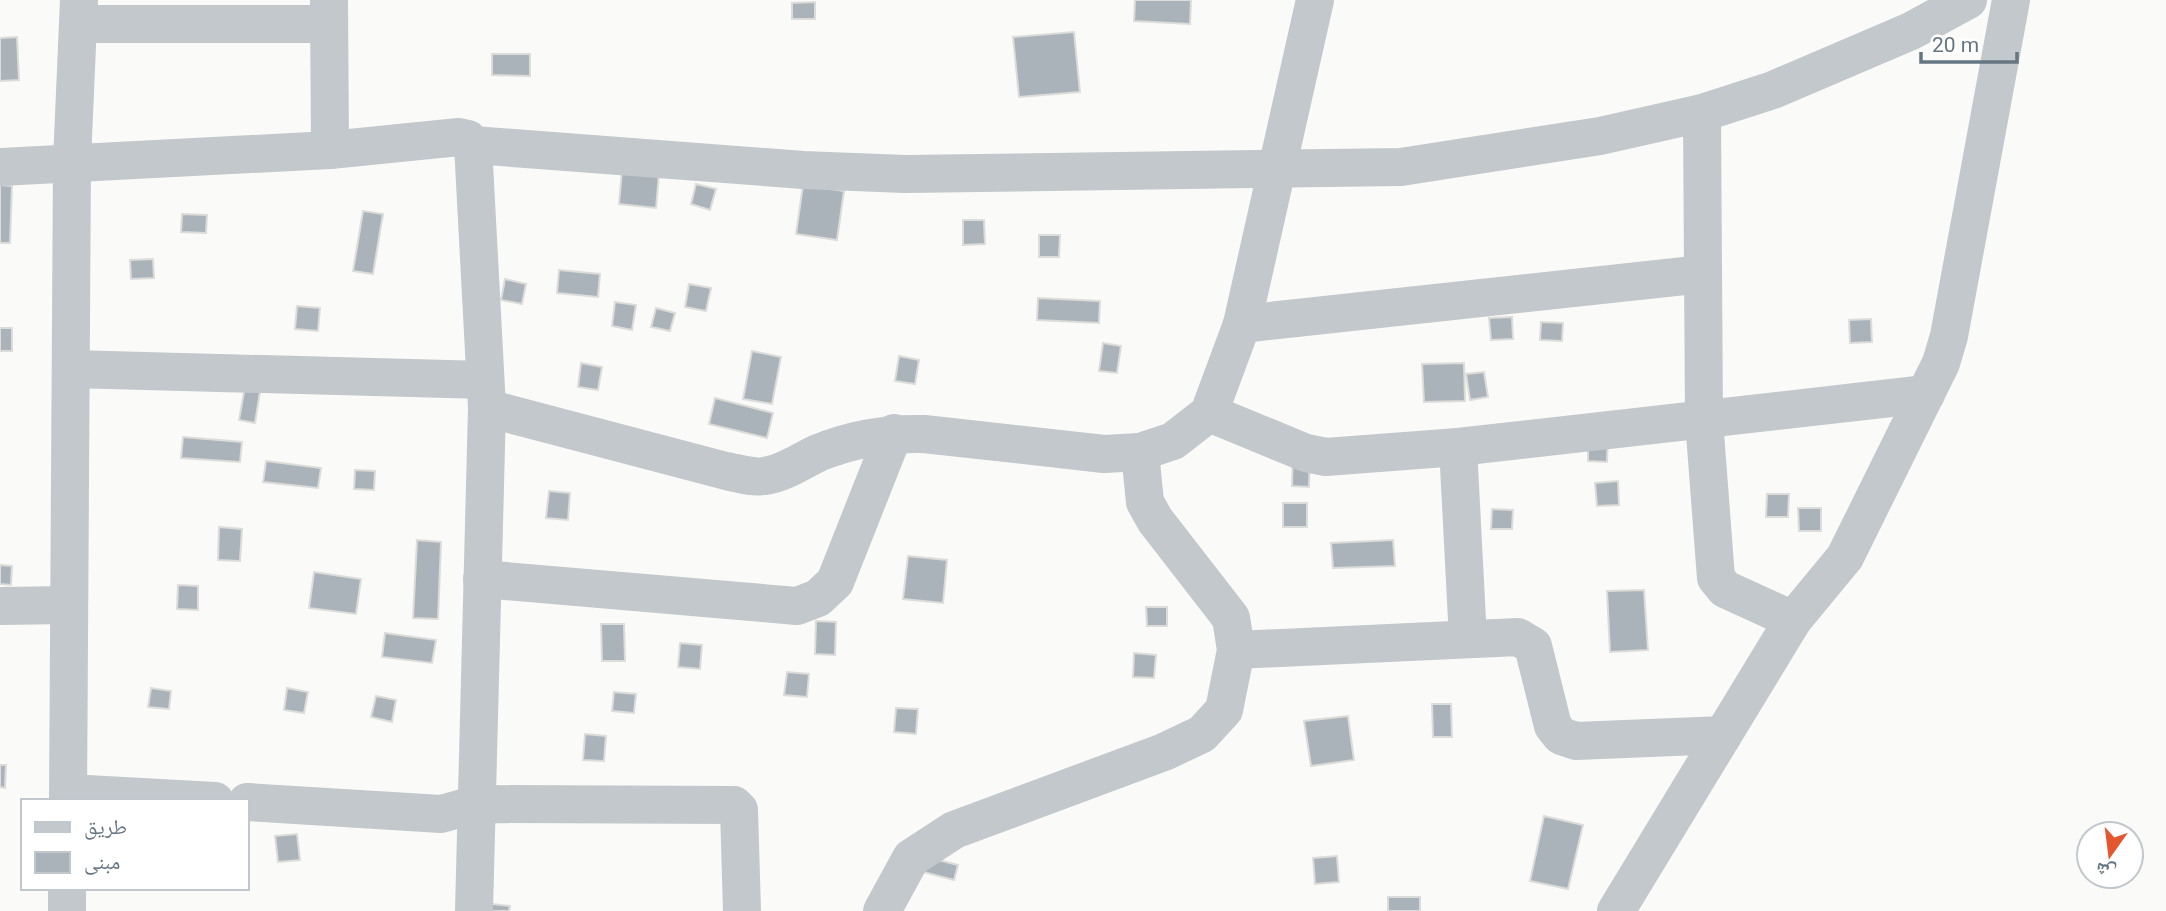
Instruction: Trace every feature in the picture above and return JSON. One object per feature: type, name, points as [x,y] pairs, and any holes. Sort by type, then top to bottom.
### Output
[{"type":"street","points":[[71,369],[486,394],[726,471],[763,476],[832,448],[894,433],[1104,454],[1140,452],[1173,441],[1209,413],[1242,324],[1315,0]]},
{"type":"street","points":[[473,145],[803,170],[905,174],[1401,167],[1600,136],[1702,113],[1773,90],[1912,32],[1968,0]]},
{"type":"street","points":[[1616,911],[1793,620],[1845,557],[1941,363],[1949,336],[2011,0]]},
{"type":"street","points":[[142,799],[68,797],[72,161],[78,12],[329,12],[330,150]]},
{"type":"street","points":[[1702,113],[1704,420],[1716,578],[1725,589],[1793,620]]},
{"type":"street","points":[[0,167],[72,161],[330,150],[459,137],[468,139],[473,145],[486,394],[474,911]]},
{"type":"street","points":[[1242,324],[1703,274]]},
{"type":"street","points":[[1209,413],[1306,453],[1326,457],[1458,447],[1926,394]]},
{"type":"street","points":[[482,579],[797,606],[818,598],[835,582],[894,433]]},
{"type":"street","points":[[1458,447],[1468,639]]},
{"type":"street","points":[[882,911],[911,858],[954,830],[1164,752],[1202,734],[1224,710],[1236,650],[1231,618],[1155,520],[1145,502],[1140,452]]},
{"type":"street","points":[[0,606],[69,605]]},
{"type":"street","points":[[1236,650],[1518,637],[1533,646],[1553,726],[1561,736],[1576,741],[1723,734]]},
{"type":"street","points":[[248,802],[441,814],[477,804],[734,805],[739,810],[742,911]]},
{"type":"street","points":[[67,890],[67,911]]},
{"type":"building","points":[[1135,0],[1191,0],[1190,24],[1134,21]]},
{"type":"building","points":[[815,2],[815,19],[792,19],[792,3]]},
{"type":"building","points":[[1074,32],[1080,92],[1019,97],[1013,37]]},
{"type":"building","points":[[17,37],[19,80],[0,81],[0,38]]},
{"type":"building","points":[[492,54],[530,54],[530,76],[492,75]]},
{"type":"building","points":[[624,147],[661,151],[656,208],[619,204]]},
{"type":"building","points":[[696,184],[716,189],[710,210],[691,204]]},
{"type":"building","points":[[0,185],[12,186],[10,243],[0,243]]},
{"type":"building","points":[[803,185],[844,191],[837,240],[796,234]]},
{"type":"building","points":[[363,211],[383,214],[373,274],[353,271]]},
{"type":"building","points":[[182,214],[207,215],[206,233],[181,232]]},
{"type":"building","points":[[963,220],[984,220],[985,244],[963,245]]},
{"type":"building","points":[[1039,235],[1060,235],[1059,257],[1039,257]]},
{"type":"building","points":[[153,259],[154,278],[131,279],[130,260]]},
{"type":"building","points":[[559,270],[600,274],[598,297],[557,293]]},
{"type":"building","points":[[505,279],[526,284],[522,304],[501,300]]},
{"type":"building","points":[[689,284],[711,288],[706,311],[685,307]]},
{"type":"building","points":[[1038,298],[1100,301],[1099,323],[1037,320]]},
{"type":"building","points":[[615,302],[636,305],[632,330],[612,326]]},
{"type":"building","points":[[297,306],[320,308],[318,331],[295,329]]},
{"type":"building","points":[[656,308],[675,313],[670,331],[651,327]]},
{"type":"building","points":[[1512,317],[1513,339],[1491,340],[1489,318]]},
{"type":"building","points":[[1871,319],[1872,342],[1850,343],[1849,320]]},
{"type":"building","points":[[1541,322],[1563,323],[1562,341],[1540,340]]},
{"type":"building","points":[[0,328],[12,328],[12,351],[0,351]]},
{"type":"building","points":[[1103,343],[1121,346],[1117,373],[1099,371]]},
{"type":"building","points":[[752,351],[781,357],[772,404],[743,399]]},
{"type":"building","points":[[899,356],[919,360],[915,384],[895,381]]},
{"type":"building","points":[[581,363],[602,367],[598,390],[578,387]]},
{"type":"building","points":[[1464,363],[1465,401],[1424,402],[1422,364]]},
{"type":"building","points":[[1484,372],[1488,397],[1470,400],[1466,374]]},
{"type":"building","points":[[263,373],[255,423],[239,420],[244,392]]},
{"type":"building","points":[[715,398],[773,413],[767,438],[709,424]]},
{"type":"building","points":[[183,437],[242,442],[240,462],[181,458]]},
{"type":"building","points":[[1588,438],[1608,438],[1607,462],[1588,461]]},
{"type":"building","points":[[1293,451],[1310,451],[1309,487],[1292,486]]},
{"type":"building","points":[[266,461],[321,468],[318,488],[263,482]]},
{"type":"building","points":[[355,470],[375,471],[374,490],[354,489]]},
{"type":"building","points":[[1618,481],[1619,505],[1597,506],[1595,483]]},
{"type":"building","points":[[549,491],[570,493],[568,520],[546,518]]},
{"type":"building","points":[[1767,494],[1789,494],[1788,517],[1766,517]]},
{"type":"building","points":[[1283,503],[1307,503],[1307,527],[1283,527]]},
{"type":"building","points":[[1798,508],[1821,508],[1821,531],[1799,531]]},
{"type":"building","points":[[1492,509],[1513,510],[1512,529],[1491,529]]},
{"type":"building","points":[[219,527],[242,529],[240,561],[218,560]]},
{"type":"building","points":[[417,540],[441,542],[438,619],[413,618]]},
{"type":"building","points":[[1393,540],[1395,566],[1333,568],[1331,543]]},
{"type":"building","points":[[908,556],[947,560],[943,603],[903,599]]},
{"type":"building","points":[[0,565],[12,566],[11,585],[0,584]]},
{"type":"building","points":[[314,572],[361,579],[356,614],[309,608]]},
{"type":"building","points":[[178,585],[198,586],[198,610],[177,609]]},
{"type":"building","points":[[1644,590],[1648,650],[1610,652],[1607,591]]},
{"type":"building","points":[[1146,607],[1167,607],[1167,626],[1147,626]]},
{"type":"building","points":[[816,621],[836,622],[835,655],[815,654]]},
{"type":"building","points":[[601,624],[624,624],[625,661],[602,661]]},
{"type":"building","points":[[385,633],[436,640],[432,663],[382,657]]},
{"type":"building","points":[[680,643],[702,645],[700,669],[678,667]]},
{"type":"building","points":[[1134,653],[1156,655],[1154,678],[1133,677]]},
{"type":"building","points":[[787,672],[809,674],[807,697],[784,695]]},
{"type":"building","points":[[151,688],[171,691],[169,709],[148,707]]},
{"type":"building","points":[[287,688],[308,692],[304,713],[284,710]]},
{"type":"building","points":[[614,692],[636,694],[634,713],[612,711]]},
{"type":"building","points":[[376,696],[396,700],[392,722],[371,717]]},
{"type":"building","points":[[1432,704],[1451,704],[1452,737],[1433,737]]},
{"type":"building","points":[[896,708],[918,709],[916,734],[894,732]]},
{"type":"building","points":[[1348,716],[1354,760],[1311,766],[1304,721]]},
{"type":"building","points":[[585,734],[606,736],[604,761],[583,760]]},
{"type":"building","points":[[0,765],[6,765],[5,788],[0,787]]},
{"type":"building","points":[[1544,816],[1583,825],[1568,889],[1530,881]]},
{"type":"building","points":[[297,834],[300,860],[278,862],[275,836]]},
{"type":"building","points":[[919,855],[958,865],[954,880],[916,870]]},
{"type":"building","points":[[1337,856],[1339,882],[1315,884],[1313,858]]},
{"type":"building","points":[[1388,897],[1420,897],[1420,911],[1388,911]]},
{"type":"building","points":[[492,904],[510,906],[509,911],[491,911]]}]
